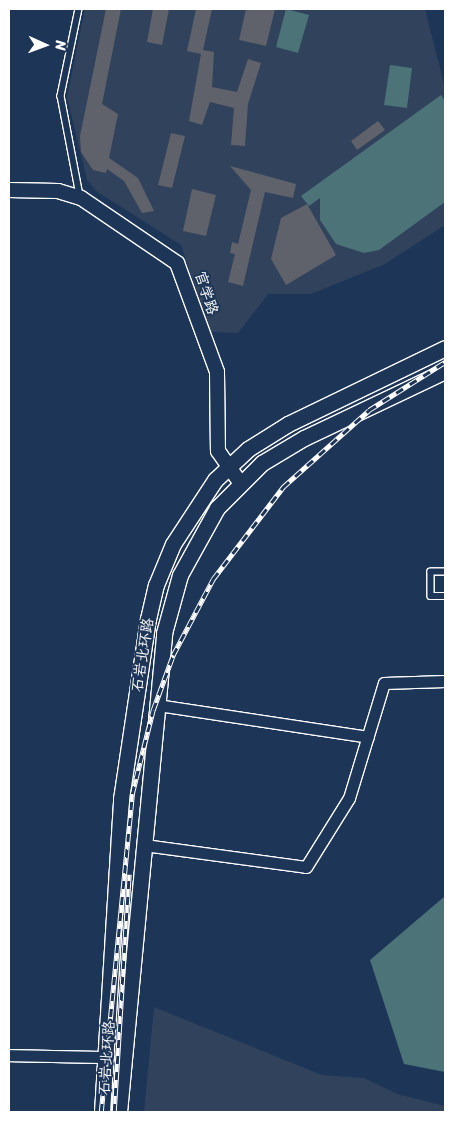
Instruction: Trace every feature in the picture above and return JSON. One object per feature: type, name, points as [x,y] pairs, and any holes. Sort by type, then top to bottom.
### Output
[{"type":"main road","name":"石岩北环路","points":[[102,1112],[108,1058],[121,799],[148,619],[156,585],[178,535],[227,466],[288,424],[445,348]]},
{"type":"main road","name":"石岩北环路","points":[[119,1112],[156,705],[167,615],[175,588],[202,530],[240,483],[282,450],[445,370]]},
{"type":"street","name":"官学路","points":[[9,190],[58,190],[81,198],[141,235],[181,269],[217,372],[215,437],[218,452],[240,483]]},
{"type":"street","points":[[144,845],[306,866],[349,798],[384,683],[445,681]]},
{"type":"street","points":[[156,705],[368,737]]},
{"type":"street","points":[[9,1055],[108,1058]]},
{"type":"lane","points":[[79,9],[61,96],[81,198]]},
{"type":"lane","points":[[445,572],[432,572],[431,596],[445,596]]},
{"type":"shaded area","points":[[85,9],[425,9],[445,88],[445,225],[385,264],[311,294],[268,294],[238,333],[210,332],[181,245],[96,191],[87,180],[67,97]]},
{"type":"shaded area","points":[[154,1007],[322,1075],[364,1078],[397,1094],[445,1106],[445,1112],[144,1112]]},
{"type":"green space","points":[[286,9],[309,15],[298,53],[276,47]]},
{"type":"green space","points":[[390,65],[412,68],[407,108],[384,105]]},
{"type":"green space","points":[[441,95],[445,101],[445,202],[379,250],[364,253],[336,244],[320,220],[320,198],[309,206],[301,196]]},
{"type":"green space","points":[[445,896],[445,1072],[404,1064],[370,960]]},
{"type":"building","points":[[106,9],[121,9],[102,104],[118,114],[109,158],[138,178],[154,211],[142,213],[124,181],[107,169],[106,173],[93,170],[81,152],[80,136]]},
{"type":"building","points":[[153,9],[169,9],[162,45],[147,42]]},
{"type":"building","points":[[196,9],[212,9],[203,50],[214,52],[212,87],[237,92],[248,59],[261,63],[248,104],[245,146],[231,145],[234,108],[210,102],[202,125],[189,121],[201,54],[187,51]]},
{"type":"building","points":[[246,9],[275,9],[266,46],[239,40]]},
{"type":"building","points":[[378,121],[385,130],[357,150],[351,141]]},
{"type":"building","points":[[171,133],[185,136],[172,188],[158,185]]},
{"type":"building","points":[[230,166],[296,184],[293,198],[265,192],[243,286],[228,282],[235,254],[230,253],[232,242],[238,244],[251,190]]},
{"type":"building","points":[[192,189],[216,195],[206,236],[183,231]]},
{"type":"building","points":[[307,204],[336,255],[286,285],[271,259],[281,218]]},
{"type":"railway","points":[[101,1112],[132,794],[153,710],[173,655],[213,579],[283,487],[369,410],[445,362]]},
{"type":"railway","points":[[114,1112],[129,874]]}]
